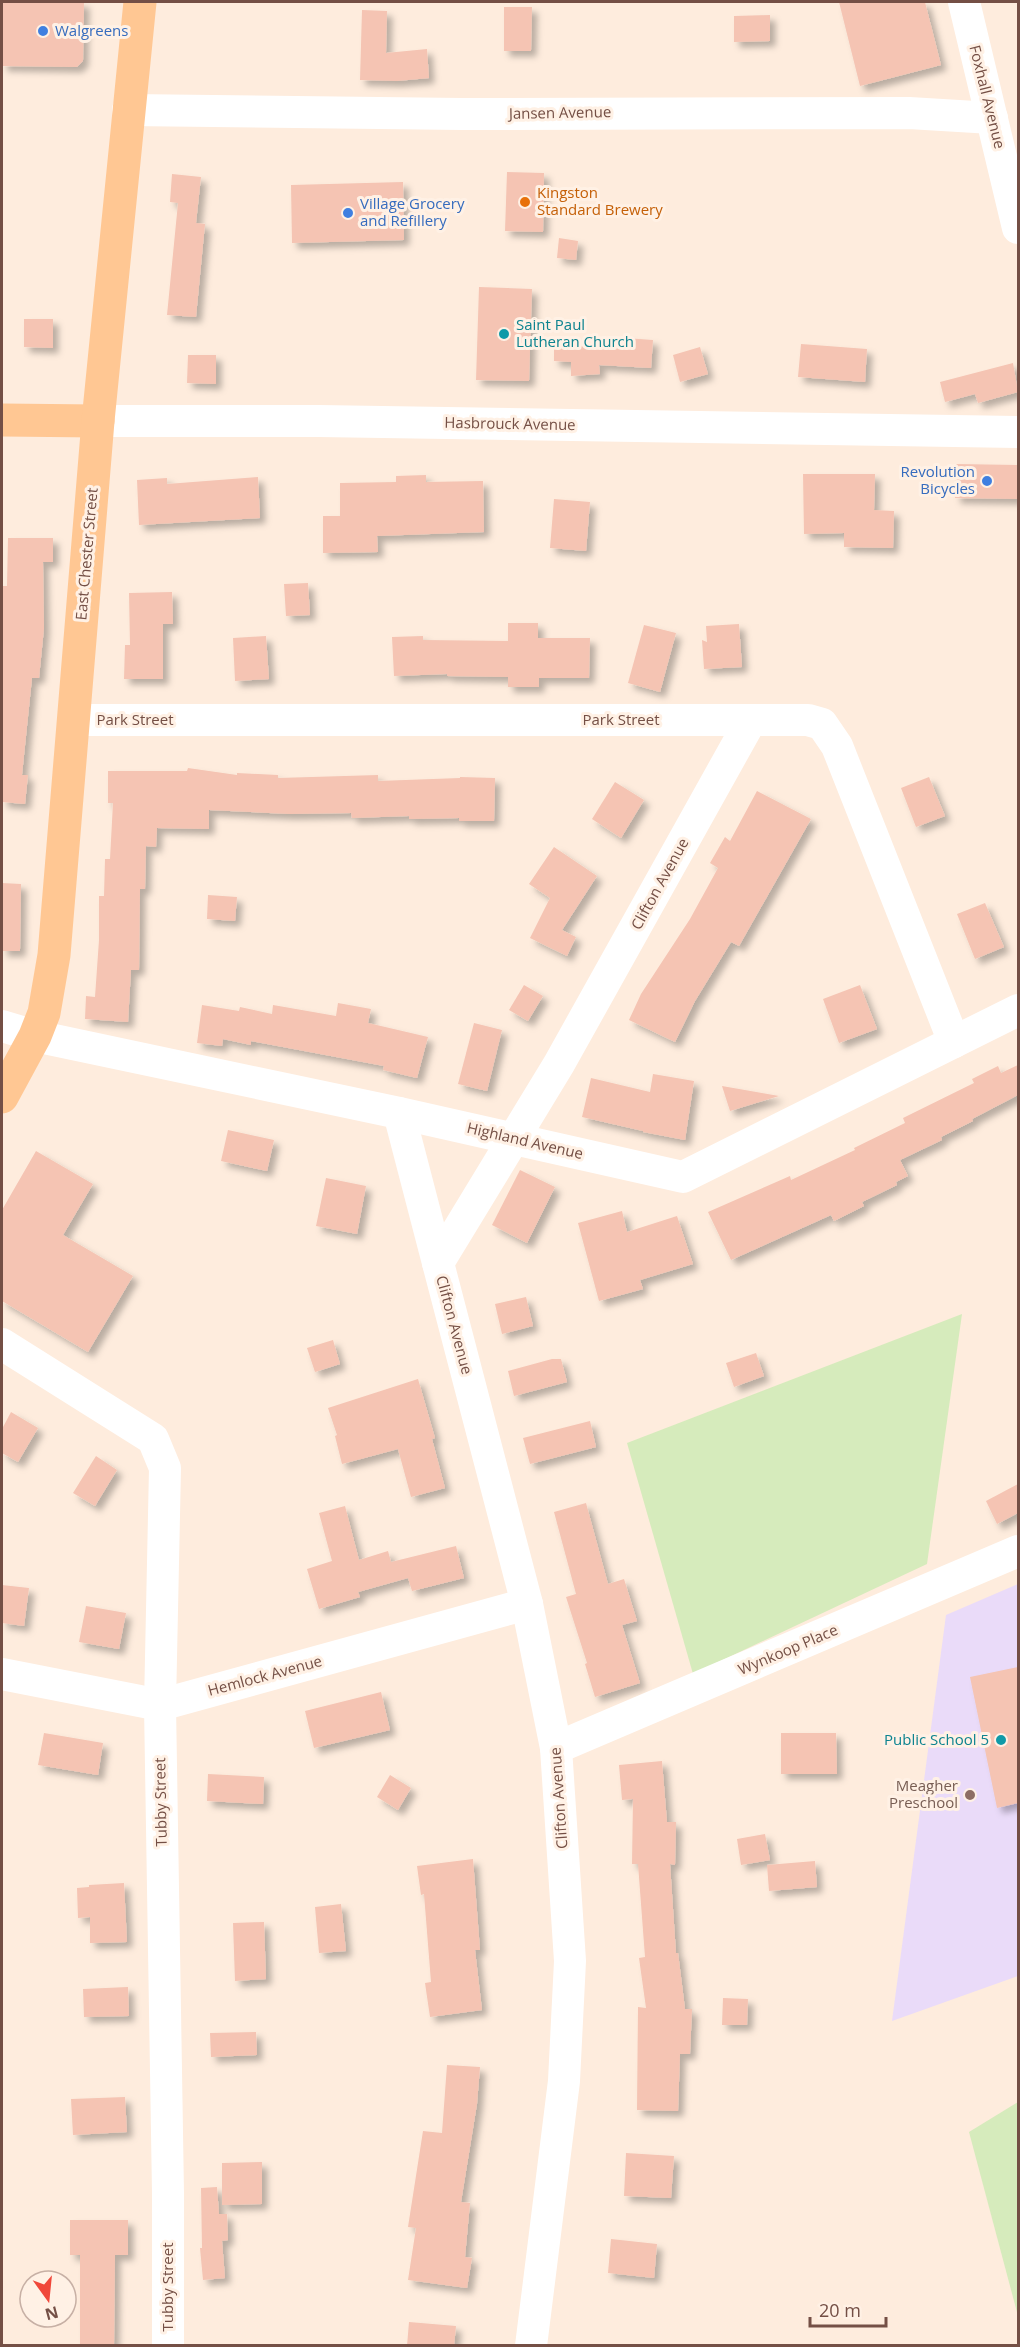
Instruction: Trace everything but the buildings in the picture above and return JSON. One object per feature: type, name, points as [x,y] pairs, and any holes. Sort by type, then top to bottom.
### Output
[{"type":"main road","name":"East Chester Street","points":[[2,1097],[35,1036],[44,1013],[54,955],[98,421],[140,2]]},
{"type":"main road","name":"Hasbrouck Avenue","points":[[2,420],[98,421]]},
{"type":"street","name":"Foxhall Avenue","points":[[964,2],[1018,228]]},
{"type":"street","name":"Jansen Avenue","points":[[128,110],[462,114],[909,113],[992,118]]},
{"type":"street","name":"Hasbrouck Avenue","points":[[98,421],[1018,432]]},
{"type":"street","name":"Park Street","points":[[74,720],[808,720],[822,724],[837,746],[954,1042]]},
{"type":"street","name":"Clifton Avenue","points":[[438,1263],[559,1064],[751,720]]},
{"type":"street","name":"Highland Avenue","points":[[2,1026],[35,1036],[399,1113],[683,1177],[1018,1010]]},
{"type":"street","name":"Clifton Avenue","points":[[399,1113],[527,1604],[556,1748],[570,1961],[564,2080],[531,2346]]},
{"type":"street","name":"Tubby Street","points":[[2,1344],[153,1439],[165,1468],[160,1705],[168,2181],[168,2346]]},
{"type":"street","name":"Wynkoop Place","points":[[556,1748],[1018,1551]]},
{"type":"street","name":"Hemlock Avenue","points":[[2,1674],[160,1705],[527,1604]]},
{"type":"shaded area","name":"Meagher Preschool","points":[[1018,1584],[1018,1976],[892,2021],[946,1615]]},
{"type":"green space","points":[[962,1314],[927,1564],[693,1674],[627,1443]]},
{"type":"green space","points":[[1018,2102],[1018,2316],[969,2132]]},
{"type":"place","name":"Walgreens","points":[[43,31]]},
{"type":"place","name":"Kingston Standard Brewery","points":[[525,202]]},
{"type":"place","name":"Village Grocery and Refillery","points":[[348,213]]},
{"type":"place","name":"Saint Paul Lutheran Church","points":[[504,334]]},
{"type":"place","name":"Revolution Bicycles","points":[[987,481]]},
{"type":"place","name":"Public School 5","points":[[1001,1740]]},
{"type":"place","name":"Meagher Preschool","points":[[970,1795]]}]
